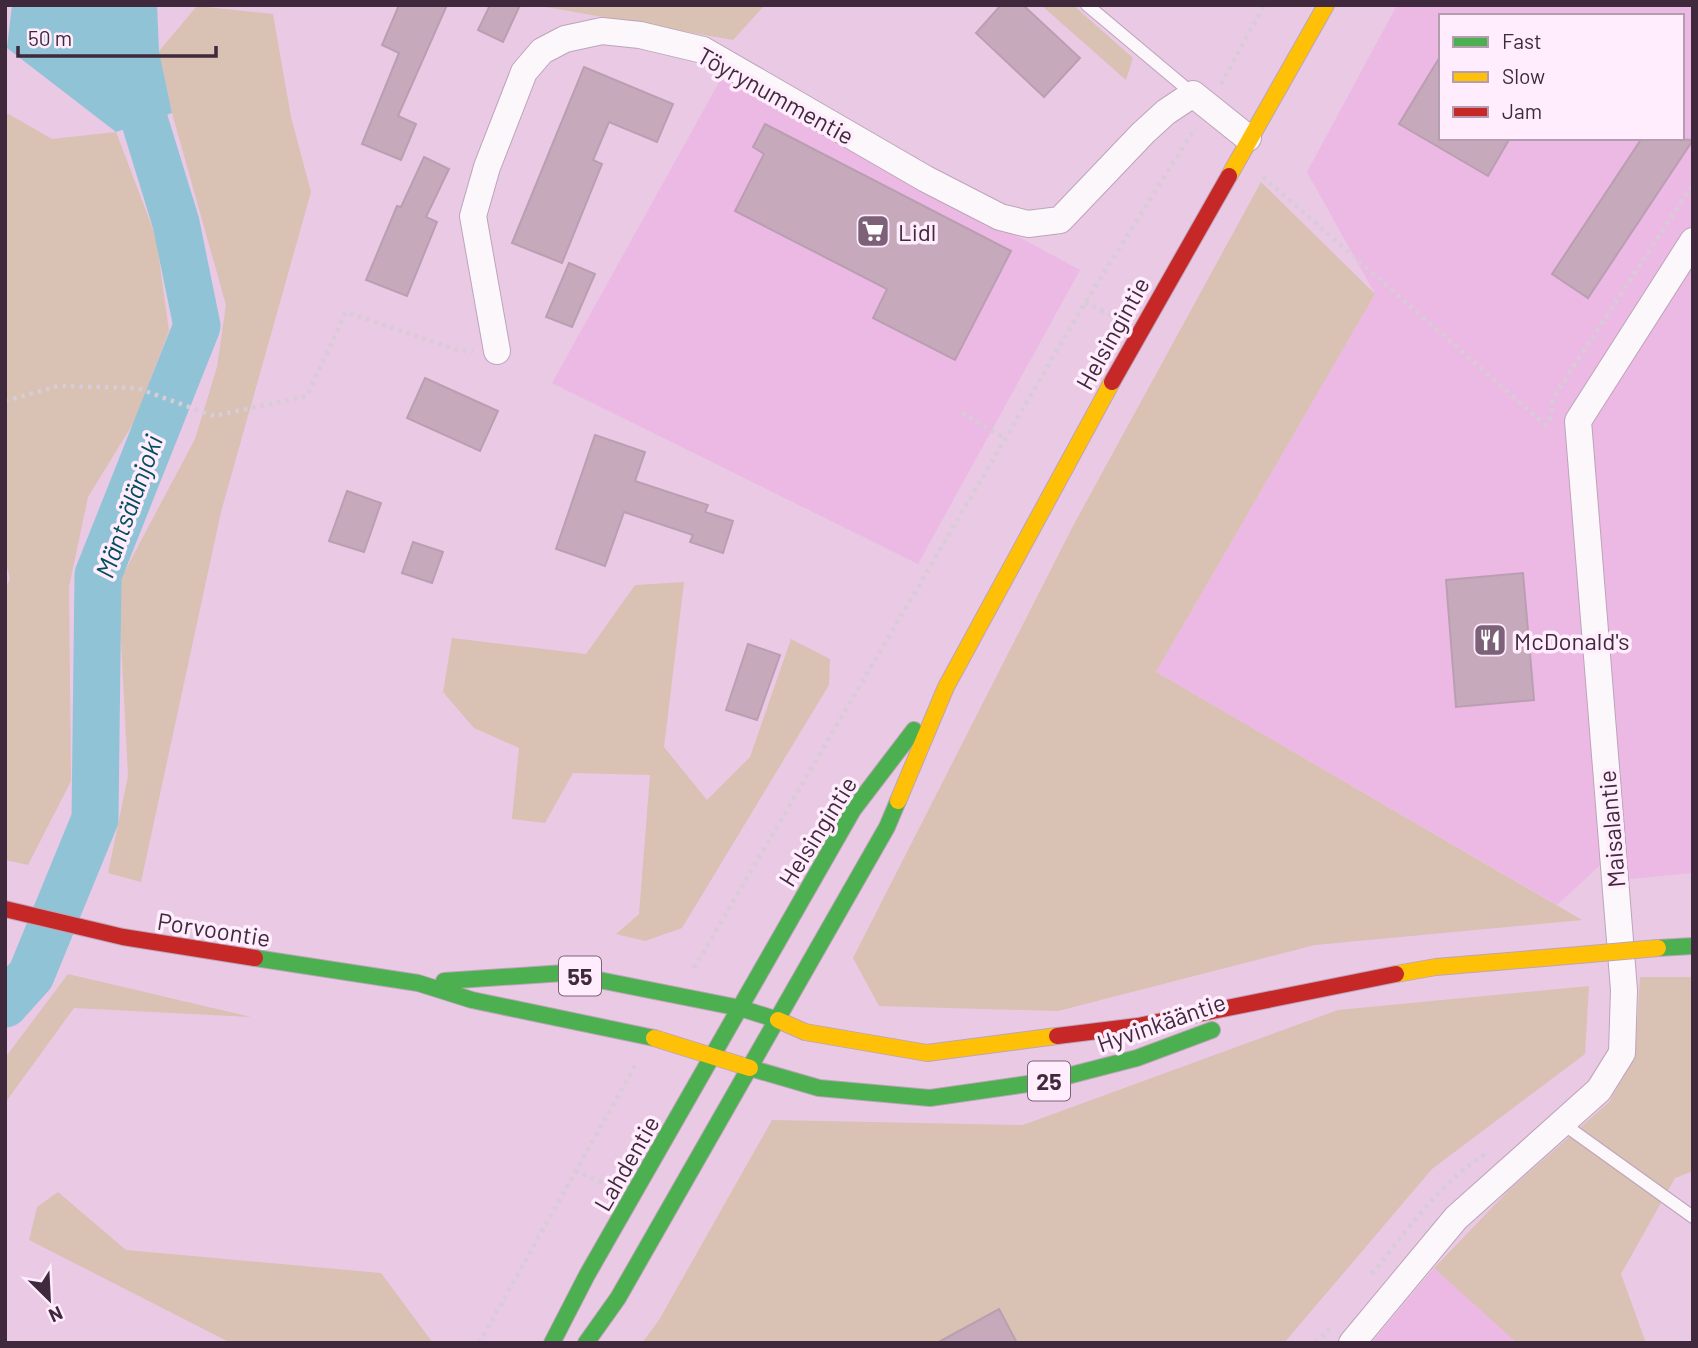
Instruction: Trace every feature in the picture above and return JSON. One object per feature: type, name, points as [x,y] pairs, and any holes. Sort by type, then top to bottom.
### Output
[{"type":"main road","name":"Helsingintie","points":[[778,1020],[887,827],[946,687],[1080,436],[1326,5]]},
{"type":"main road","name":"Helsingintie","points":[[740,1008],[853,810],[946,687]]},
{"type":"main road","name":"Porvoontie","points":[[5,909],[123,937],[418,983],[472,1000],[652,1037],[750,1068]]},
{"type":"main road","name":"Hyvinkääntie","points":[[778,1020],[805,1032],[927,1053],[1138,1026],[1335,984],[1436,967],[1693,946]]},
{"type":"main road","name":"Porvoontie","points":[[418,983],[564,973],[740,1008],[778,1020]]},
{"type":"main road","name":"Hyvinkääntie","points":[[750,1068],[819,1088],[930,1098],[1035,1083],[1137,1058],[1335,984]]},
{"type":"main road","name":"Lahdentie","points":[[552,1343],[587,1275],[740,1008]]},
{"type":"main road","points":[[586,1343],[618,1298],[778,1020]]},
{"type":"street","name":"Töyrynummentie","points":[[498,352],[473,216],[487,167],[524,72],[542,51],[565,39],[602,31],[640,35],[703,50],[926,178],[1000,217],[1028,224],[1060,220],[1166,112],[1201,100]]},
{"type":"street","points":[[1201,100],[1243,147]]},
{"type":"street","name":"Maisalantie","points":[[1352,1343],[1456,1218],[1599,1090],[1622,1054],[1624,990],[1578,421],[1693,242]]},
{"type":"lane","points":[[1087,5],[1201,100]]},
{"type":"lane","points":[[1562,1123],[1693,1217]]},
{"type":"path","points":[[677,996],[1006,439],[1201,100],[1264,5]]},
{"type":"path","points":[[1243,147],[1550,429]]},
{"type":"path","points":[[1085,303],[1117,318]]},
{"type":"path","points":[[5,401],[58,386],[137,388],[214,416],[307,396],[346,312],[457,350],[498,352]]},
{"type":"path","points":[[962,413],[1006,439]]},
{"type":"path","points":[[479,1343],[652,1037]]},
{"type":"path","points":[[575,1171],[604,1183]]},
{"type":"shaded area","points":[[535,5],[765,5],[733,40]]},
{"type":"shaded area","points":[[1041,5],[1073,5],[1133,58],[1126,80]]},
{"type":"shaded area","points":[[1397,5],[1693,5],[1693,873],[1630,879],[1624,843],[1557,905],[1156,672],[1375,294],[1307,172]]},
{"type":"shaded area","points":[[197,6],[273,14],[291,117],[311,192],[221,512],[141,882],[108,873],[128,776],[118,584],[195,439],[217,367],[226,305],[172,113],[159,51]]},
{"type":"shaded area","points":[[722,77],[1080,270],[918,564],[552,383]]},
{"type":"shaded area","points":[[5,112],[52,139],[116,132],[156,237],[169,331],[134,422],[88,497],[69,587],[71,781],[28,865],[5,860],[5,588],[10,579],[5,559]]},
{"type":"shaded area","points":[[1261,182],[1375,294],[1156,672],[1582,920],[1315,945],[1058,1011],[879,1006],[853,958],[1073,526]]},
{"type":"shaded area","points":[[684,582],[664,747],[707,800],[750,757],[791,639],[830,659],[829,685],[682,928],[645,941],[616,934],[639,914],[650,775],[573,773],[545,823],[512,819],[519,748],[474,728],[443,692],[452,638],[586,654],[635,585]]},
{"type":"shaded area","points":[[68,974],[251,1017],[74,1008],[5,1103],[5,1058]]},
{"type":"shaded area","points":[[1640,977],[1693,977],[1693,1171],[1675,1178],[1621,1274],[1646,1343],[1517,1343],[1434,1268],[1509,1190],[1609,1102],[1635,1058]]},
{"type":"shaded area","points":[[1589,986],[1585,1054],[1432,1169],[1284,1343],[642,1343],[659,1320],[772,1120],[1023,1125],[1338,1010]]},
{"type":"shaded area","points":[[58,1192],[126,1250],[381,1273],[433,1343],[229,1342],[29,1240],[37,1207]]},
{"type":"shaded area","points":[[1434,1268],[1523,1343],[1371,1343]]},
{"type":"water","points":[[12,5],[157,5],[159,51],[172,113],[116,132],[7,48]]},
{"type":"building","points":[[399,5],[447,5],[398,116],[416,124],[401,160],[362,144],[399,53],[382,45]]},
{"type":"building","points":[[490,5],[520,5],[503,42],[478,30]]},
{"type":"building","points":[[1001,5],[1023,5],[1080,58],[1044,97],[976,33]]},
{"type":"building","points":[[1439,58],[1439,140],[1509,140],[1488,176],[1399,124]]},
{"type":"building","points":[[584,67],[673,104],[657,142],[609,122],[593,160],[602,164],[562,263],[512,243]]},
{"type":"building","name":"Lidl","points":[[765,124],[1011,251],[955,360],[873,318],[887,289],[735,211],[764,154],[753,147]]},
{"type":"building","points":[[1641,140],[1693,140],[1588,298],[1552,274]]},
{"type":"building","points":[[424,157],[449,169],[426,217],[437,222],[407,296],[366,280],[397,206],[401,207]]},
{"type":"building","points":[[569,263],[595,274],[572,327],[546,317]]},
{"type":"building","points":[[425,378],[498,411],[480,451],[407,418]]},
{"type":"building","points":[[595,435],[645,452],[635,481],[708,505],[705,512],[733,521],[723,553],[690,542],[693,535],[624,512],[605,566],[556,549]]},
{"type":"building","points":[[347,491],[381,503],[364,552],[329,541]]},
{"type":"building","points":[[413,542],[443,552],[432,583],[402,573]]},
{"type":"building","name":"McDonald's","points":[[1523,573],[1534,700],[1456,707],[1446,580]]},
{"type":"building","points":[[748,644],[780,655],[757,720],[726,710]]},
{"type":"building","points":[[999,1309],[1017,1343],[937,1343]]},
{"type":"waterway","name":"Mäntsälänjoki","points":[[5,1004],[31,975],[95,819],[98,575],[197,326],[176,223],[109,5]]},
{"type":"traffic: fast","points":[[552,1343],[587,1275],[853,810],[914,730]]},
{"type":"traffic: fast","points":[[586,1343],[618,1298],[887,827],[898,801]]},
{"type":"traffic: fast","points":[[1658,948],[1693,946]]},
{"type":"traffic: fast","points":[[255,958],[418,983],[472,1000],[654,1038]]},
{"type":"traffic: fast","points":[[444,981],[564,973],[740,1008],[778,1020]]},
{"type":"traffic: fast","points":[[750,1068],[819,1088],[930,1098],[1048,1081],[1137,1058],[1212,1030]]},
{"type":"traffic: slow","points":[[1229,176],[1326,5]]},
{"type":"traffic: slow","points":[[898,801],[946,687],[1112,382]]},
{"type":"traffic: slow","points":[[1579,955],[1658,948]]},
{"type":"traffic: slow","points":[[1396,974],[1436,967],[1579,955]]},
{"type":"traffic: slow","points":[[778,1020],[805,1032],[927,1053],[1057,1036]]},
{"type":"traffic: slow","points":[[654,1038],[750,1068]]},
{"type":"traffic: jam","points":[[1112,382],[1229,176]]},
{"type":"traffic: jam","points":[[5,909],[123,937],[255,958]]},
{"type":"traffic: jam","points":[[1057,1036],[1138,1026],[1396,974]]},
{"type":"place","name":"Lidl","points":[[873,231]]},
{"type":"place","name":"McDonald's","points":[[1490,640]]}]
